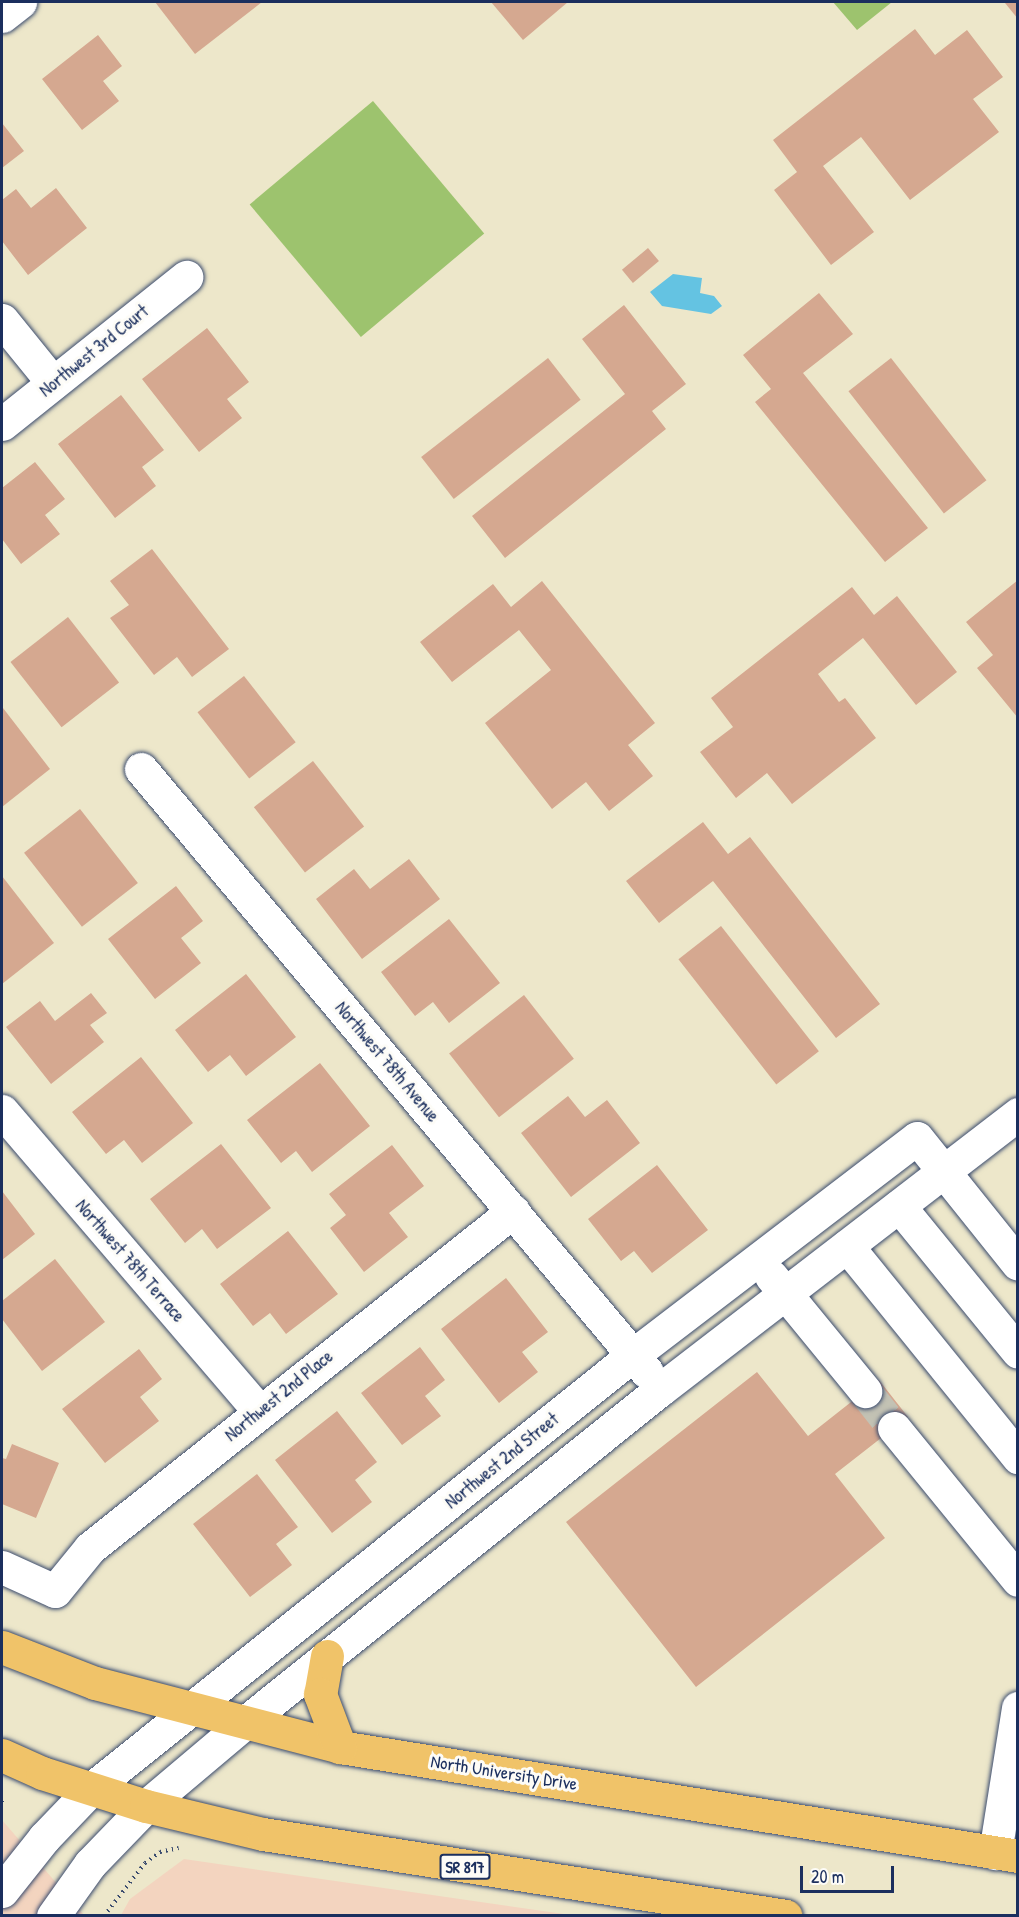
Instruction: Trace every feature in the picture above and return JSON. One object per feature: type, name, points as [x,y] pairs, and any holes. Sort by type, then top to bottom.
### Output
[{"type":"main road","name":"North University Drive","points":[[2,1647],[94,1683],[340,1747],[1006,1855]]},
{"type":"main road","points":[[327,1656],[320,1694],[340,1747]]},
{"type":"main road","name":"SR 817","points":[[2,1755],[91,1789],[146,1806],[263,1834],[650,1905],[786,1916]]},
{"type":"street","points":[[2,16],[20,2]]},
{"type":"street","name":"Northwest 3rd Court","points":[[2,424],[186,277]]},
{"type":"street","points":[[2,320],[53,383]]},
{"type":"street","name":"Northwest 78th Avenue","points":[[141,769],[661,1389]]},
{"type":"street","name":"Northwest 78th Terrace","points":[[2,1111],[259,1411]]},
{"type":"street","points":[[53,1916],[90,1864],[146,1806],[247,1721],[785,1292],[945,1169],[1014,1123]]},
{"type":"street","name":"Northwest 2nd Street","points":[[2,1891],[44,1838],[91,1789],[633,1355],[916,1138],[945,1169]]},
{"type":"street","points":[[945,1169],[1017,1264]]},
{"type":"street","points":[[899,1206],[1017,1352]]},
{"type":"street","name":"Northwest 2nd Place","points":[[2,1568],[55,1592],[90,1548],[259,1411],[513,1211]]},
{"type":"street","points":[[847,1246],[1017,1457]]},
{"type":"street","points":[[758,1261],[865,1391]]},
{"type":"street","points":[[894,1428],[1017,1580]]},
{"type":"street","points":[[1006,1855],[1017,1708]]},
{"type":"path","points":[[104,1916],[145,1863],[160,1852],[187,1847]]},
{"type":"shaded area","points":[[2,1820],[84,1915],[2,1915]]},
{"type":"shaded area","points":[[184,1859],[571,1915],[121,1915],[130,1899]]},
{"type":"green space","points":[[833,2],[892,2],[857,30]]},
{"type":"green space","points":[[373,101],[484,234],[361,337],[250,204]]},
{"type":"water","points":[[673,274],[702,278],[700,293],[714,296],[722,306],[711,314],[662,306],[650,292]]},
{"type":"building","points":[[155,2],[262,2],[195,54]]},
{"type":"building","points":[[491,2],[568,2],[523,40]]},
{"type":"building","points":[[1018,2],[1018,19],[1005,3]]},
{"type":"building","points":[[915,29],[935,55],[967,30],[1003,77],[973,99],[999,132],[910,200],[861,137],[823,166],[874,232],[831,265],[774,190],[797,172],[773,140]]},
{"type":"building","points":[[98,35],[122,66],[103,81],[119,101],[82,130],[42,79]]},
{"type":"building","points":[[2,123],[24,151],[2,168]]},
{"type":"building","points":[[56,188],[87,228],[28,275],[2,241],[2,200],[16,189],[31,208]]},
{"type":"building","points":[[648,248],[659,261],[633,283],[622,270]]},
{"type":"building","points":[[819,293],[853,334],[803,373],[928,528],[885,562],[755,402],[771,389],[743,355]]},
{"type":"building","points":[[624,305],[686,384],[652,411],[666,429],[505,558],[472,516],[625,394],[582,339]]},
{"type":"building","points":[[207,328],[249,382],[227,399],[242,418],[199,452],[142,379]]},
{"type":"building","points":[[548,358],[581,400],[454,499],[421,457]]},
{"type":"building","points":[[891,358],[986,480],[944,513],[848,391]]},
{"type":"building","points":[[121,395],[164,450],[142,467],[156,486],[115,518],[58,444]]},
{"type":"building","points":[[35,462],[65,499],[45,515],[60,534],[21,564],[2,539],[2,488]]},
{"type":"building","points":[[152,549],[229,649],[192,677],[177,657],[154,675],[110,618],[129,605],[110,581]]},
{"type":"building","points":[[1018,580],[1018,718],[977,668],[993,655],[966,622]]},
{"type":"building","points":[[542,581],[655,723],[628,745],[653,776],[609,811],[586,782],[552,809],[485,723],[551,670],[519,630],[452,682],[420,642],[493,584],[511,607]]},
{"type":"building","points":[[852,587],[874,615],[897,596],[957,672],[916,705],[863,638],[818,674],[839,702],[845,698],[876,738],[792,804],[767,773],[736,798],[700,752],[733,727],[711,698]]},
{"type":"building","points":[[68,617],[119,682],[62,727],[10,662]]},
{"type":"building","points":[[244,676],[296,742],[249,779],[198,712]]},
{"type":"building","points":[[2,709],[50,769],[2,807]]},
{"type":"building","points":[[313,761],[364,826],[305,873],[254,807]]},
{"type":"building","points":[[80,809],[138,883],[82,927],[24,853]]},
{"type":"building","points":[[703,822],[728,854],[750,837],[880,1004],[836,1038],[713,881],[659,923],[626,881]]},
{"type":"building","points":[[409,859],[440,899],[362,959],[316,899],[354,869],[370,889]]},
{"type":"building","points":[[2,876],[54,943],[2,984]]},
{"type":"building","points":[[176,886],[203,921],[181,938],[201,963],[155,999],[108,939]]},
{"type":"building","points":[[449,919],[500,983],[449,1023],[433,1002],[415,1016],[381,972]]},
{"type":"building","points":[[721,926],[819,1051],[776,1085],[678,959]]},
{"type":"building","points":[[246,974],[296,1037],[246,1076],[230,1055],[208,1072],[175,1030]]},
{"type":"building","points":[[91,993],[107,1013],[90,1025],[104,1042],[51,1084],[6,1027],[40,1001],[55,1021]]},
{"type":"building","points":[[524,995],[574,1059],[499,1117],[449,1053]]},
{"type":"building","points":[[141,1057],[193,1123],[142,1163],[124,1140],[106,1154],[72,1112]]},
{"type":"building","points":[[320,1063],[370,1126],[312,1172],[296,1151],[281,1163],[247,1120]]},
{"type":"building","points":[[568,1096],[585,1117],[607,1100],[640,1143],[571,1197],[521,1133]]},
{"type":"building","points":[[221,1144],[271,1208],[217,1249],[202,1229],[185,1243],[150,1199]]},
{"type":"building","points":[[392,1145],[424,1186],[389,1213],[408,1237],[364,1272],[330,1228],[346,1215],[329,1194]]},
{"type":"building","points":[[657,1165],[708,1230],[652,1273],[634,1251],[621,1261],[588,1219]]},
{"type":"building","points":[[2,1191],[35,1234],[2,1260]]},
{"type":"building","points":[[288,1231],[338,1294],[286,1334],[270,1313],[253,1326],[220,1284]]},
{"type":"building","points":[[55,1259],[105,1322],[42,1371],[2,1319],[2,1301]]},
{"type":"building","points":[[506,1278],[548,1332],[522,1352],[538,1372],[499,1403],[441,1329]]},
{"type":"building","points":[[420,1347],[445,1380],[425,1396],[441,1416],[402,1445],[361,1393]]},
{"type":"building","points":[[139,1349],[162,1379],[140,1397],[159,1421],[105,1463],[62,1409]]},
{"type":"building","points":[[757,1372],[808,1436],[879,1380],[908,1417],[835,1474],[885,1538],[696,1687],[566,1522]]},
{"type":"building","points":[[337,1411],[377,1462],[355,1480],[372,1502],[332,1533],[275,1460]]},
{"type":"building","points":[[12,1444],[59,1463],[36,1518],[2,1504],[2,1458],[6,1459]]},
{"type":"building","points":[[257,1474],[298,1527],[276,1544],[292,1565],[250,1597],[193,1524]]},
{"type":"tunnel","points":[[865,1391],[894,1428]]}]
